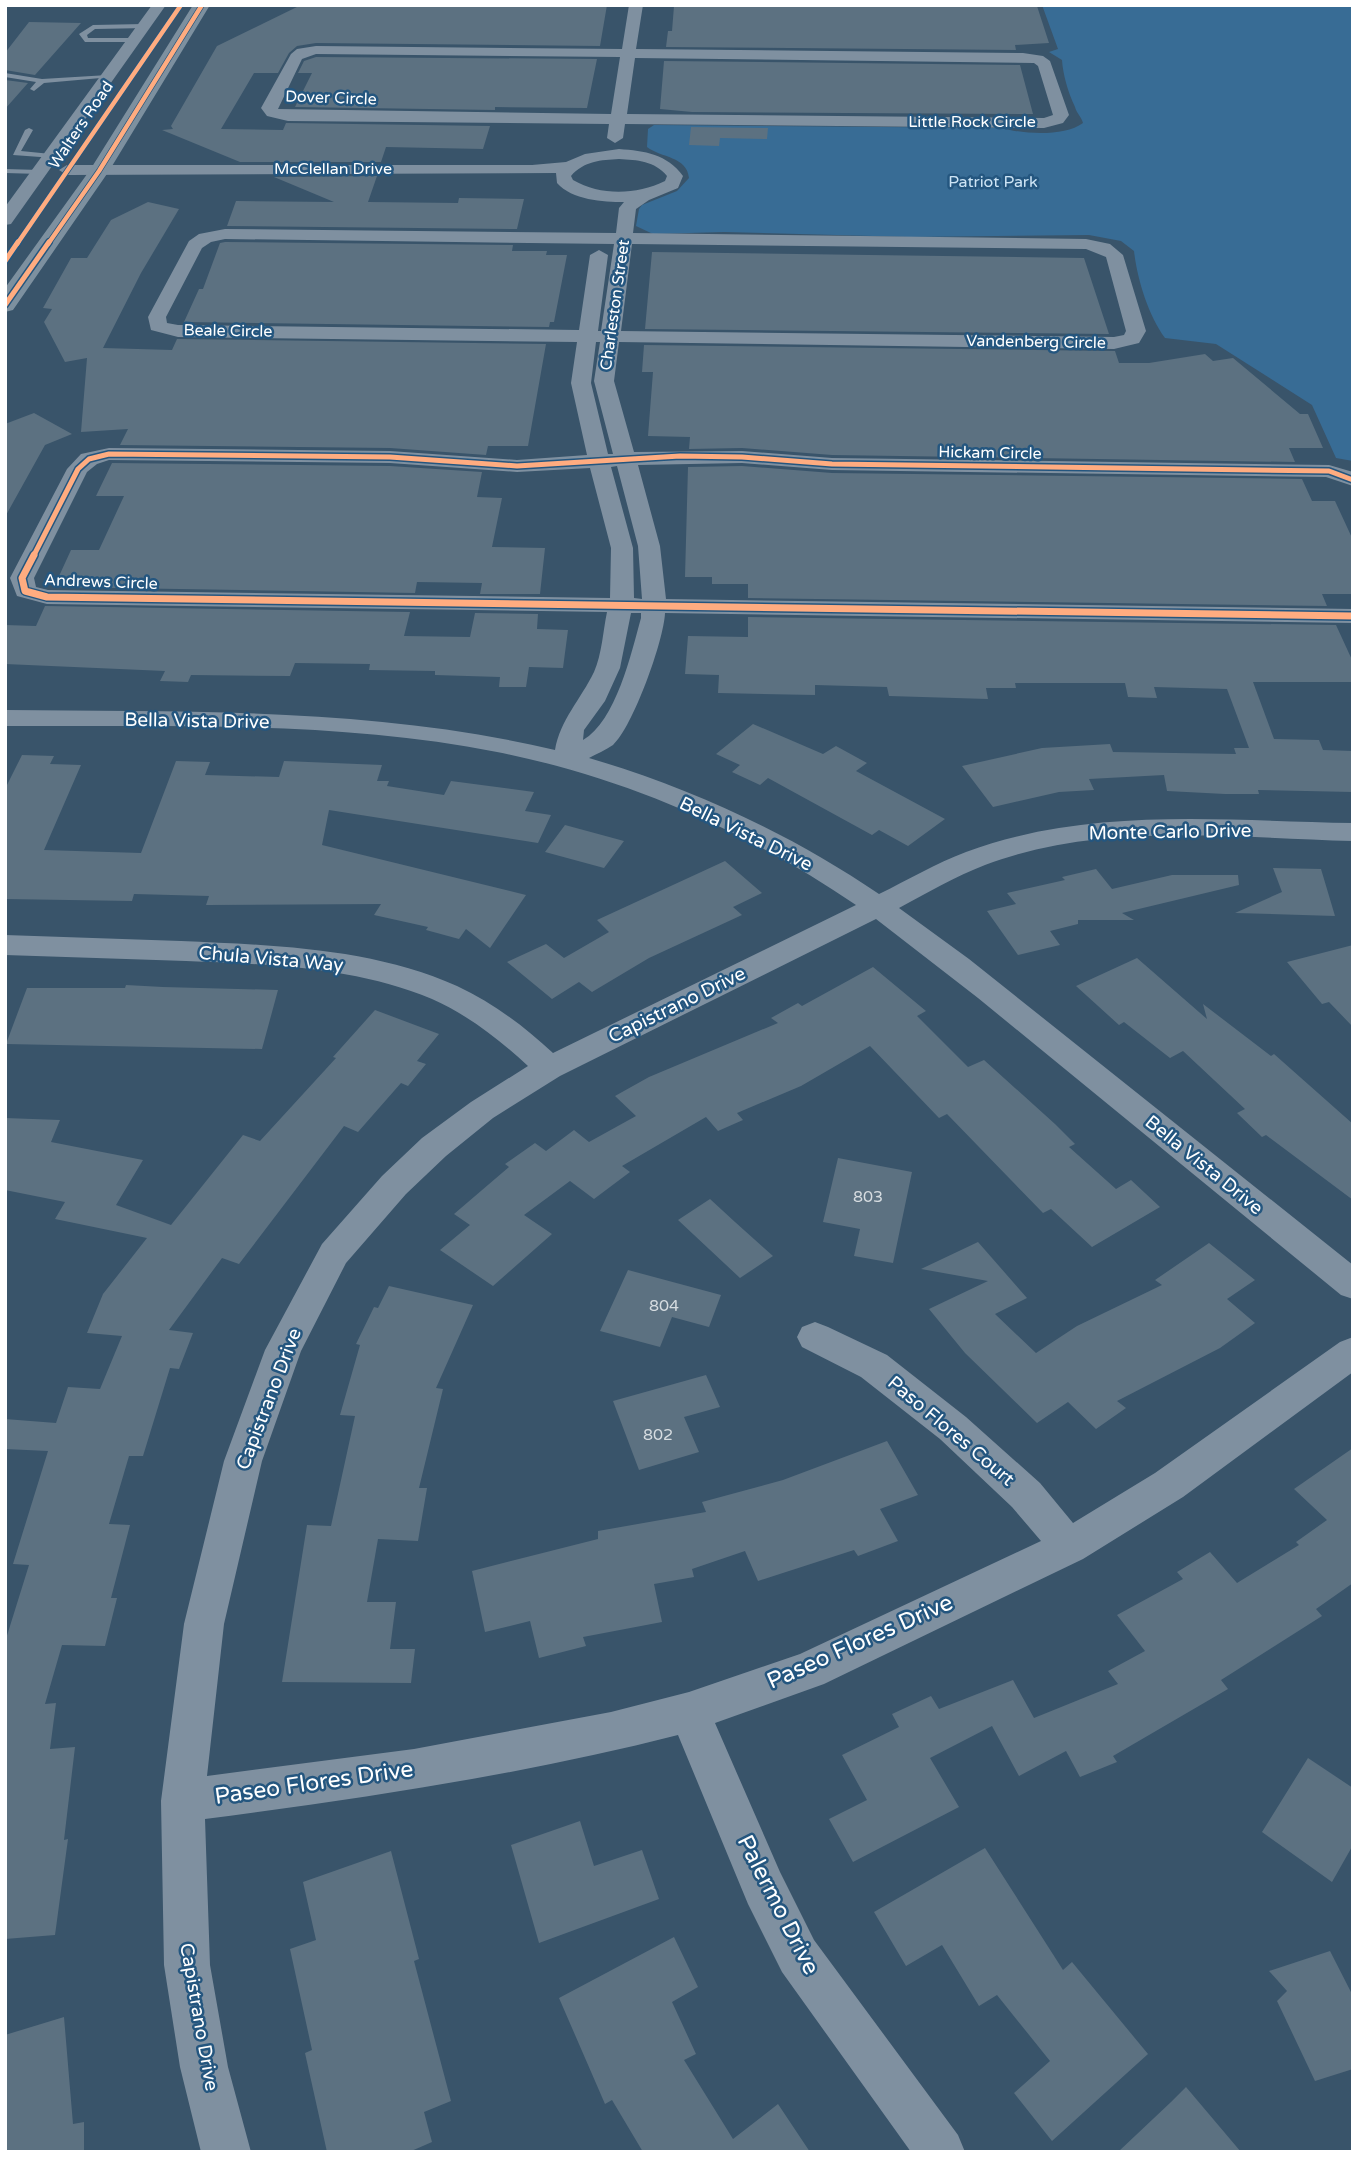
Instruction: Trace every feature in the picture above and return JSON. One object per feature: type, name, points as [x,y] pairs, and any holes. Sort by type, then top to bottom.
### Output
[{"type":"main road","name":"Walters Road","points":[[5,261],[181,5]]},
{"type":"main road","name":"Walters Road","points":[[5,305],[99,171],[202,5]]},
{"type":"street","name":"Walters Road","points":[[5,220],[159,5]]},
{"type":"street","points":[[636,5],[628,53],[627,119],[631,141],[642,156]]},
{"type":"street","name":"Dover Circle","points":[[627,119],[288,116],[273,113],[269,108],[296,57],[302,52],[646,52]]},
{"type":"street","name":"Little Rock Circle","points":[[627,119],[1044,122],[1058,120],[1061,115],[1045,64],[1038,59],[646,52]]},
{"type":"street","points":[[602,155],[642,156],[660,161],[671,168],[675,176],[672,184],[641,196],[595,196],[576,190],[566,175],[602,155],[614,142],[638,101]]},
{"type":"street","name":"McClellan Drive","points":[[67,170],[120,175],[531,179],[566,175]]},
{"type":"street","name":"Charleston Street","points":[[567,760],[571,730],[592,701],[608,668],[621,606],[622,548],[581,383],[607,208],[595,196]]},
{"type":"street","name":"Charleston Street","points":[[567,760],[604,739],[623,706],[638,673],[654,607],[649,546],[604,381],[628,208],[641,196]]},
{"type":"street","name":"Beale Circle","points":[[611,336],[178,331],[158,326],[157,317],[195,245],[205,238],[225,234],[623,239]]},
{"type":"street","name":"Vandenberg Circle","points":[[611,336],[1114,343],[1132,339],[1136,331],[1114,255],[1104,248],[1086,244],[623,239]]},
{"type":"street","name":"Andrews Circle","points":[[625,460],[517,466],[390,457],[109,454],[89,459],[78,469],[22,578],[25,591],[47,597],[654,607]]},
{"type":"street","name":"Hickam Circle","points":[[625,460],[680,456],[742,457],[832,464],[1329,471],[1353,480]]},
{"type":"street","points":[[654,607],[1353,616]]},
{"type":"street","name":"Bella Vista Drive","points":[[5,718],[338,723],[476,740],[567,760],[724,819],[830,875],[975,980],[1353,1285]]},
{"type":"street","name":"Monte Carlo Drive","points":[[876,907],[974,859],[1023,843],[1078,833],[1130,830],[1353,832]]},
{"type":"street","name":"Capistrano Drive","points":[[226,2152],[204,2067],[187,1965],[183,1801],[204,1624],[243,1461],[283,1350],[334,1254],[394,1185],[434,1147],[472,1118],[549,1068],[876,907]]},
{"type":"street","name":"Chula Vista Way","points":[[5,945],[256,954],[341,963],[429,986],[494,1020],[520,1039],[549,1068]]},
{"type":"street","name":"Paso Flores Court","points":[[815,1337],[874,1366],[953,1428],[1026,1495],[1069,1547]]},
{"type":"street","name":"Paseo Flores Drive","points":[[183,1801],[414,1770],[611,1732],[690,1712],[808,1670],[1069,1547],[1169,1485],[1353,1352]]},
{"type":"street","name":"Palermo Drive","points":[[690,1712],[764,1888],[798,1956],[941,2152]]},
{"type":"lane","points":[[93,27],[139,33],[85,40],[83,34],[93,27]]},
{"type":"lane","points":[[5,75],[43,81],[108,77]]},
{"type":"lane","points":[[34,89],[43,81]]},
{"type":"lane","points":[[29,130],[16,153],[51,156]]},
{"type":"lane","points":[[5,171],[40,172]]},
{"type":"green space","name":"Patriot Park","points":[[1042,5],[1353,5],[1353,461],[1336,458],[1312,405],[1216,344],[1165,338],[1144,296],[1134,251],[1121,241],[1089,235],[910,237],[724,232],[653,234],[636,226],[642,205],[677,191],[689,178],[684,165],[679,161],[647,147],[648,129],[654,125],[1001,128],[1043,133],[1065,131],[1083,123],[1068,89],[1062,60],[1049,52],[1058,49]]},
{"type":"building","points":[[301,5],[607,5],[600,46],[316,43],[297,46],[289,53],[278,73],[254,73],[221,129],[283,130],[286,123],[490,126],[483,149],[386,147],[381,162],[240,162],[162,130],[173,129],[171,126],[217,46]]},
{"type":"building","points":[[674,6],[1037,6],[1049,43],[1015,45],[1016,50],[666,47],[668,31],[672,31]]},
{"type":"building","points":[[29,22],[81,23],[35,75],[5,70],[5,53]]},
{"type":"building","points":[[316,57],[597,59],[587,108],[495,107],[495,110],[295,107],[312,73],[298,73],[304,61]]},
{"type":"building","points":[[664,61],[1020,65],[1033,114],[692,112],[660,109]]},
{"type":"building","points":[[5,80],[28,83],[5,109]]},
{"type":"building","points":[[691,127],[768,128],[767,139],[720,138],[719,146],[689,145]]},
{"type":"building","points":[[377,176],[368,202],[458,203],[459,198],[524,199],[517,229],[227,226],[236,201],[334,202],[274,177]]},
{"type":"building","points":[[148,202],[179,209],[141,273],[103,348],[172,350],[177,339],[546,344],[528,446],[488,446],[486,455],[390,448],[120,445],[128,429],[81,432],[87,358],[65,362],[44,322],[52,309],[43,308],[71,258],[87,258],[111,220]]},
{"type":"building","points":[[220,243],[513,245],[512,251],[547,251],[546,255],[567,255],[554,322],[550,322],[549,327],[184,322],[199,289],[203,289]]},
{"type":"building","points":[[652,252],[1084,258],[1109,334],[645,329]]},
{"type":"building","points":[[644,345],[1115,351],[1119,363],[1149,363],[1205,354],[1213,361],[1233,358],[1300,414],[1308,414],[1323,448],[1289,448],[1295,462],[832,455],[742,448],[689,449],[690,437],[648,436],[653,372],[642,372]]},
{"type":"building","points":[[34,413],[72,434],[45,445],[5,517],[5,424]]},
{"type":"building","points":[[112,463],[390,466],[482,472],[477,497],[502,498],[492,547],[545,548],[540,594],[480,594],[482,583],[417,582],[415,593],[54,587],[71,550],[99,550],[124,496],[96,496]]},
{"type":"building","points":[[742,466],[832,473],[1302,479],[1312,501],[1335,501],[1353,540],[1353,594],[1322,594],[1327,606],[748,598],[748,584],[712,584],[712,577],[685,577],[688,467]]},
{"type":"building","points":[[45,606],[410,612],[404,636],[470,637],[475,613],[538,614],[537,629],[568,630],[563,668],[529,667],[526,687],[499,687],[500,677],[435,675],[435,671],[369,670],[370,664],[295,663],[290,676],[191,675],[188,682],[160,681],[165,671],[5,664],[5,625],[36,626]]},
{"type":"building","points":[[748,617],[1336,625],[1353,662],[1353,682],[1253,682],[1274,739],[1319,740],[1323,750],[1353,751],[1353,792],[1258,790],[1259,794],[1225,794],[1167,791],[1164,775],[1089,779],[1094,790],[1059,792],[993,807],[962,766],[1042,748],[1110,744],[1113,752],[1236,754],[1234,748],[1249,748],[1227,689],[1154,687],[1157,698],[1128,697],[1125,683],[1015,683],[1016,688],[986,688],[988,699],[889,696],[887,687],[815,685],[815,695],[718,693],[719,675],[685,674],[688,636],[748,637]]},
{"type":"building","points":[[753,724],[823,754],[836,746],[867,763],[856,771],[945,819],[908,846],[879,830],[872,835],[768,778],[760,785],[732,772],[740,765],[716,754]]},
{"type":"building","points":[[22,755],[54,756],[50,764],[81,765],[44,850],[141,853],[176,761],[210,762],[205,775],[279,777],[284,761],[382,765],[377,781],[389,781],[387,786],[444,795],[451,781],[534,792],[525,811],[551,815],[538,843],[329,810],[322,845],[526,895],[490,948],[466,929],[459,939],[426,930],[428,927],[374,915],[381,904],[206,905],[209,896],[134,894],[132,901],[5,899],[5,789]]},
{"type":"building","points":[[565,825],[624,841],[604,868],[545,852]]},
{"type":"building","points":[[725,861],[762,893],[733,907],[742,915],[649,958],[592,992],[579,982],[552,999],[507,962],[546,944],[564,958],[609,932],[597,920]]},
{"type":"building","points":[[1273,868],[1321,869],[1335,916],[1235,913],[1282,892]]},
{"type":"building","points":[[1096,869],[1112,889],[1172,875],[1238,875],[1239,885],[1122,913],[1134,920],[1078,920],[1078,924],[1050,931],[1060,945],[1018,955],[987,911],[1016,904],[1007,893],[1065,880],[1062,877]]},
{"type":"building","points":[[1353,945],[1353,1027],[1329,1002],[1322,1004],[1287,962]]},
{"type":"building","points":[[1137,958],[1207,1019],[1203,1004],[1271,1056],[1274,1054],[1353,1124],[1353,1200],[1266,1135],[1262,1137],[1237,1113],[1245,1109],[1183,1051],[1170,1058],[1124,1022],[1119,1025],[1076,986]]},
{"type":"building","points":[[873,967],[926,1011],[917,1016],[968,1067],[984,1060],[1055,1124],[1075,1144],[1069,1147],[1116,1189],[1131,1180],[1160,1207],[1092,1247],[1051,1209],[1043,1213],[947,1114],[939,1118],[870,1046],[801,1086],[737,1113],[743,1120],[718,1131],[706,1117],[622,1166],[630,1172],[594,1199],[570,1181],[524,1215],[552,1234],[493,1286],[440,1250],[470,1225],[454,1214],[509,1167],[505,1164],[535,1143],[546,1151],[574,1130],[589,1142],[636,1116],[615,1096],[649,1077],[778,1023],[771,1018],[798,1003],[802,1006]]},
{"type":"building","points":[[126,985],[278,990],[262,1049],[6,1044],[27,988],[125,988]]},
{"type":"building","points":[[375,1010],[439,1034],[417,1061],[426,1064],[408,1086],[401,1083],[358,1132],[344,1126],[239,1264],[222,1258],[169,1330],[193,1333],[179,1369],[170,1368],[143,1456],[129,1456],[109,1524],[130,1525],[111,1598],[117,1598],[105,1646],[62,1645],[45,1704],[56,1703],[50,1749],[75,1747],[64,1840],[68,1839],[55,1935],[5,1939],[5,1642],[29,1565],[13,1564],[48,1451],[5,1449],[5,1419],[56,1423],[68,1387],[100,1389],[122,1336],[87,1333],[103,1294],[147,1238],[55,1219],[65,1202],[5,1190],[5,1118],[60,1120],[51,1142],[143,1160],[116,1205],[171,1225],[243,1135],[260,1141],[336,1058],[333,1057]]},
{"type":"building","points":[[838,1158],[912,1172],[893,1263],[854,1256],[860,1229],[823,1222]]},
{"type":"building","points":[[710,1199],[773,1256],[740,1278],[678,1220]]},
{"type":"building","points":[[978,1242],[1027,1298],[995,1314],[1036,1353],[1077,1326],[1162,1285],[1155,1280],[1209,1243],[1255,1280],[1227,1299],[1255,1323],[1220,1348],[1117,1401],[1126,1408],[1096,1429],[1068,1402],[1037,1423],[965,1353],[929,1309],[988,1281],[921,1269]]},
{"type":"building","points":[[628,1270],[721,1295],[709,1327],[672,1317],[660,1347],[600,1331]]},
{"type":"building","points":[[389,1286],[473,1305],[436,1388],[443,1389],[419,1488],[427,1488],[418,1541],[378,1539],[367,1602],[396,1602],[390,1649],[415,1649],[411,1683],[282,1682],[307,1525],[331,1526],[355,1416],[340,1415],[360,1345],[356,1344],[374,1307],[378,1308]]},
{"type":"building","points":[[706,1375],[720,1407],[684,1417],[699,1452],[639,1470],[613,1401]]},
{"type":"building","points":[[887,1441],[918,1495],[880,1509],[898,1541],[858,1556],[854,1550],[758,1581],[745,1551],[692,1569],[694,1577],[654,1584],[662,1622],[583,1637],[586,1646],[539,1658],[530,1621],[485,1632],[472,1571],[598,1539],[598,1531],[706,1512],[702,1502],[783,1480]]},
{"type":"building","points":[[1353,1448],[1353,1583],[1316,1609],[1322,1616],[1221,1680],[1228,1689],[1113,1756],[1117,1762],[1080,1777],[1066,1751],[1019,1776],[992,1726],[930,1758],[959,1807],[853,1862],[829,1819],[867,1800],[842,1755],[899,1727],[892,1714],[931,1696],[939,1709],[1013,1680],[1034,1718],[1118,1684],[1108,1671],[1145,1651],[1117,1615],[1183,1579],[1177,1572],[1210,1552],[1237,1583],[1299,1545],[1296,1542],[1327,1520],[1294,1489]]},
{"type":"building","points":[[1308,1758],[1353,1788],[1353,1845],[1332,1882],[1262,1832]]},
{"type":"building","points":[[580,1821],[594,1866],[642,1850],[659,1899],[539,1943],[511,1845]]},
{"type":"building","points":[[985,1848],[1063,1970],[1072,1962],[1148,2054],[1052,2141],[1014,2093],[1050,2061],[997,1995],[979,2006],[942,1945],[906,1966],[874,1912]]},
{"type":"building","points":[[391,1851],[419,1959],[414,1961],[451,2101],[424,2112],[432,2142],[409,2152],[327,2152],[305,2053],[312,2050],[290,1949],[316,1940],[303,1882]]},
{"type":"building","points":[[674,1937],[698,1987],[672,2002],[696,2054],[684,2060],[733,2139],[778,2104],[810,2152],[643,2152],[612,2100],[605,2104],[559,1998]]},
{"type":"building","points":[[1330,1951],[1353,1996],[1353,2069],[1315,2081],[1277,2001],[1287,1991],[1269,1971]]},
{"type":"building","points":[[64,2017],[73,2124],[84,2122],[84,2152],[5,2152],[5,2035]]},
{"type":"building","points":[[1186,2087],[1241,2152],[1118,2152],[1171,2102]]},
{"type":"cycle path","points":[[5,261],[181,5]]},
{"type":"cycle path","points":[[5,305],[99,171],[202,5]]},
{"type":"cycle path","points":[[1353,480],[1329,471],[832,464],[742,457],[680,456],[517,466],[390,457],[109,454],[89,459],[78,469],[22,578],[25,591],[47,597],[1353,616]]}]
